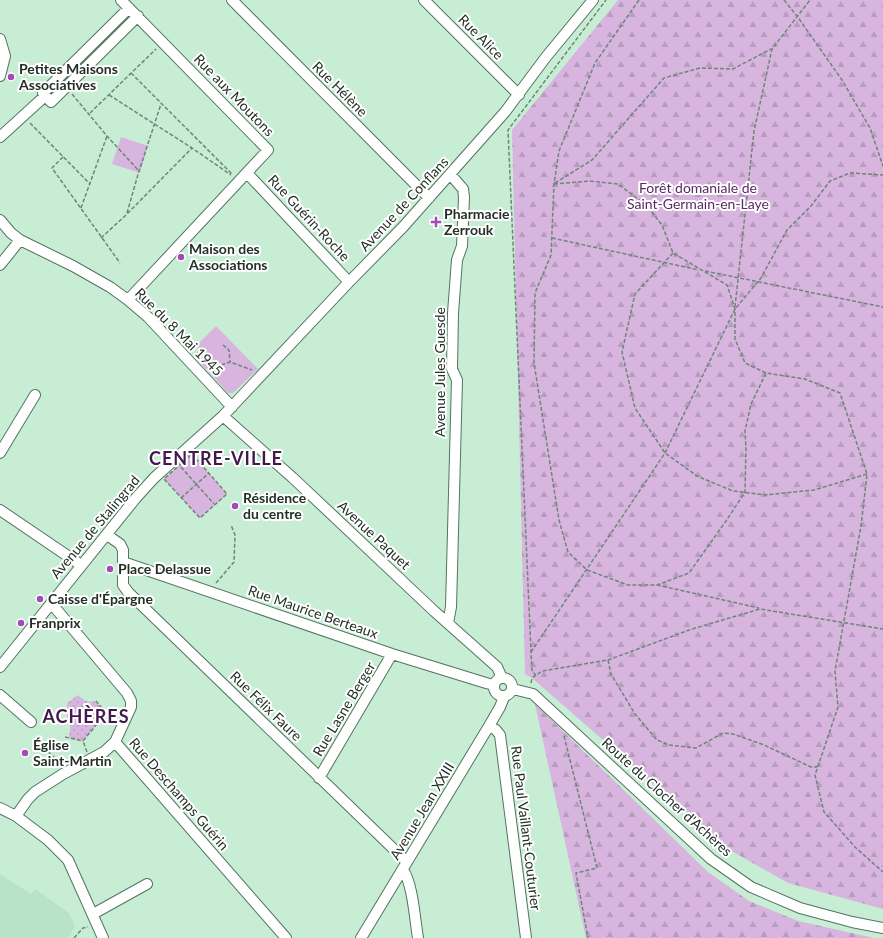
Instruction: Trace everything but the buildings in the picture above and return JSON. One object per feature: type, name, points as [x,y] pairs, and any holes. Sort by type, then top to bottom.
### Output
[{"type":"street","name":"Rue aux Moutons","points":[[121,0],[164,42],[268,150],[128,300]]},
{"type":"street","name":"Rue Hélène","points":[[232,0],[429,198]]},
{"type":"street","name":"Rue Alice","points":[[424,0],[519,95]]},
{"type":"street","name":"Avenue de Conflans","points":[[223,416],[429,198],[519,95],[546,57],[591,1]]},
{"type":"street","points":[[129,8],[42,93],[51,102],[67,88],[138,16]]},
{"type":"street","points":[[0,39],[5,56],[0,76]]},
{"type":"street","points":[[0,137],[45,96]]},
{"type":"street","name":"Rue Guérin-Roche","points":[[247,173],[350,282]]},
{"type":"street","name":"Avenue Jules Guesde","points":[[448,623],[451,607],[457,380],[452,369],[454,312],[457,260],[462,246],[464,197],[463,189],[450,174]]},
{"type":"street","name":"Rue du 8 Mai 1945","points":[[0,220],[11,233],[20,240],[73,266],[110,287],[128,300],[148,317],[232,407]]},
{"type":"street","points":[[0,265],[20,240]]},
{"type":"street","points":[[0,453],[35,395]]},
{"type":"street","name":"Avenue Paquet","points":[[223,416],[293,478],[497,667],[498,681]]},
{"type":"street","name":"Avenue de Stalingrad","points":[[0,667],[135,499],[154,478],[223,416]]},
{"type":"street","points":[[0,510],[81,565]]},
{"type":"street","points":[[107,535],[120,544],[123,550],[123,562]]},
{"type":"street","name":"Rue Maurice Berteaux","points":[[123,562],[392,654],[486,683],[498,681]]},
{"type":"street","name":"Rue Félix Faure","points":[[123,562],[123,585],[128,592],[319,778],[405,866]]},
{"type":"street","name":"Rue Deschamps Guérin","points":[[51,603],[127,693],[131,700],[131,707],[115,742],[286,938]]},
{"type":"street","name":"Rue Lasne Berger","points":[[319,778],[392,654]]},
{"type":"street","points":[[509,680],[512,683],[513,689],[510,694],[504,697],[495,692],[498,681],[509,680]]},
{"type":"street","name":"Route du Clocher d'Achères","points":[[513,689],[533,694],[711,859],[751,887],[800,908],[852,922],[883,928]]},
{"type":"street","points":[[0,695],[31,722]]},
{"type":"street","name":"Avenue Jean XXIII","points":[[361,938],[489,726],[504,697]]},
{"type":"street","name":"Rue Paul Vaillant-Couturier","points":[[489,726],[496,730],[500,735],[526,938]]},
{"type":"street","points":[[16,816],[28,798],[35,792],[63,774],[104,752],[115,742]]},
{"type":"street","points":[[0,808],[16,816],[48,840],[68,860],[104,938]]},
{"type":"street","points":[[405,866],[418,938]]},
{"type":"street","points":[[95,919],[147,884]]},
{"type":"path","points":[[536,676],[532,670],[531,652],[508,130],[606,0]]},
{"type":"path","points":[[639,0],[595,63],[559,151],[554,184],[551,255],[535,293],[534,363],[559,520],[568,552],[587,570],[628,585],[657,585],[760,608],[883,630]]},
{"type":"path","points":[[784,0],[842,80],[870,128],[883,166]]},
{"type":"path","points":[[810,0],[772,49],[754,131],[735,309],[735,339],[745,363],[766,374],[805,379],[840,393],[867,474],[861,526],[835,671],[838,707],[814,775],[824,812],[855,847],[883,872]]},
{"type":"path","points":[[89,113],[164,42]]},
{"type":"path","points":[[554,184],[592,160],[664,78],[700,68],[734,69],[772,49]]},
{"type":"path","points":[[131,73],[239,181]]},
{"type":"path","points":[[67,88],[107,136],[139,171]]},
{"type":"path","points":[[109,95],[192,148],[239,181]]},
{"type":"path","points":[[126,215],[162,103]]},
{"type":"path","points":[[23,116],[90,184]]},
{"type":"path","points":[[81,208],[107,136]]},
{"type":"path","points":[[101,238],[126,215],[192,148]]},
{"type":"path","points":[[63,157],[52,168],[120,263]]},
{"type":"path","points":[[531,652],[665,453],[735,309],[757,282],[787,230],[811,206],[830,181],[850,173],[883,175]]},
{"type":"path","points":[[554,184],[590,181],[618,184],[646,205],[662,225],[673,253],[727,285],[735,309]]},
{"type":"path","points":[[552,238],[757,282],[883,307]]},
{"type":"path","points":[[673,253],[635,294],[622,352],[636,408],[665,453],[697,476],[733,490],[765,495],[814,490],[867,474]]},
{"type":"path","points":[[223,345],[229,350],[230,362]]},
{"type":"path","points":[[195,357],[200,350]]},
{"type":"path","points":[[207,370],[230,362],[255,372]]},
{"type":"path","points":[[657,585],[689,573],[745,492],[745,431],[751,404],[766,374]]},
{"type":"path","points":[[164,479],[200,518],[227,494],[192,454]]},
{"type":"path","points":[[179,465],[215,504]]},
{"type":"path","points":[[181,498],[209,474]]},
{"type":"path","points":[[213,587],[234,562],[235,535],[232,525]]},
{"type":"path","points":[[529,693],[532,678],[542,671],[608,660],[692,629],[760,608]]},
{"type":"path","points":[[608,660],[610,674],[635,714],[657,740],[668,745],[696,748],[723,733],[733,734],[764,745],[811,767],[817,767]]},
{"type":"path","points":[[83,741],[106,713],[96,701]]},
{"type":"path","points":[[564,734],[597,868],[576,873],[588,938]]},
{"type":"path","points":[[65,736],[83,741]]},
{"type":"path","points":[[83,741],[88,755]]},
{"type":"path","points":[[39,744],[66,767]]},
{"type":"path","points":[[74,938],[83,928],[95,919]]},
{"type":"shaded area","points":[[0,874],[31,894],[35,889],[69,913],[75,926],[68,938],[0,938]]},
{"type":"green space","name":"Forêt domaniale de Saint-Germain-en-Laye","points":[[618,0],[883,0],[883,909],[788,883],[728,849],[532,678],[525,674],[512,130]]},
{"type":"green space","points":[[121,137],[148,146],[140,173],[112,164]]},
{"type":"green space","points":[[216,326],[258,369],[233,393],[228,393],[195,357],[200,350],[196,346]]},
{"type":"green space","points":[[192,454],[227,494],[200,518],[164,479]]},
{"type":"green space","points":[[78,695],[86,701],[96,701],[106,713],[83,741],[69,738],[71,721],[67,721],[67,703]]},
{"type":"green space","points":[[535,704],[708,872],[749,901],[798,921],[874,938],[586,938]]},
{"type":"place","name":"Petites Maisons Associatives","points":[[11,77]]},
{"type":"place","name":"Pharmacie Zerrouk","points":[[436,222]]},
{"type":"place","name":"Maison des Associations","points":[[181,257]]},
{"type":"place","name":"Résidence du centre","points":[[235,506]]},
{"type":"place","name":"Place Delassue","points":[[110,569]]},
{"type":"place","name":"Caisse d'Épargne","points":[[40,599]]},
{"type":"place","name":"Franprix","points":[[21,623]]},
{"type":"place","name":"Église Saint-Martin","points":[[25,753]]},
{"type":"district","name":"CENTRE-VILLE","points":[[216,459]]},
{"type":"district","name":"ACHÈRES","points":[[86,717]]}]
